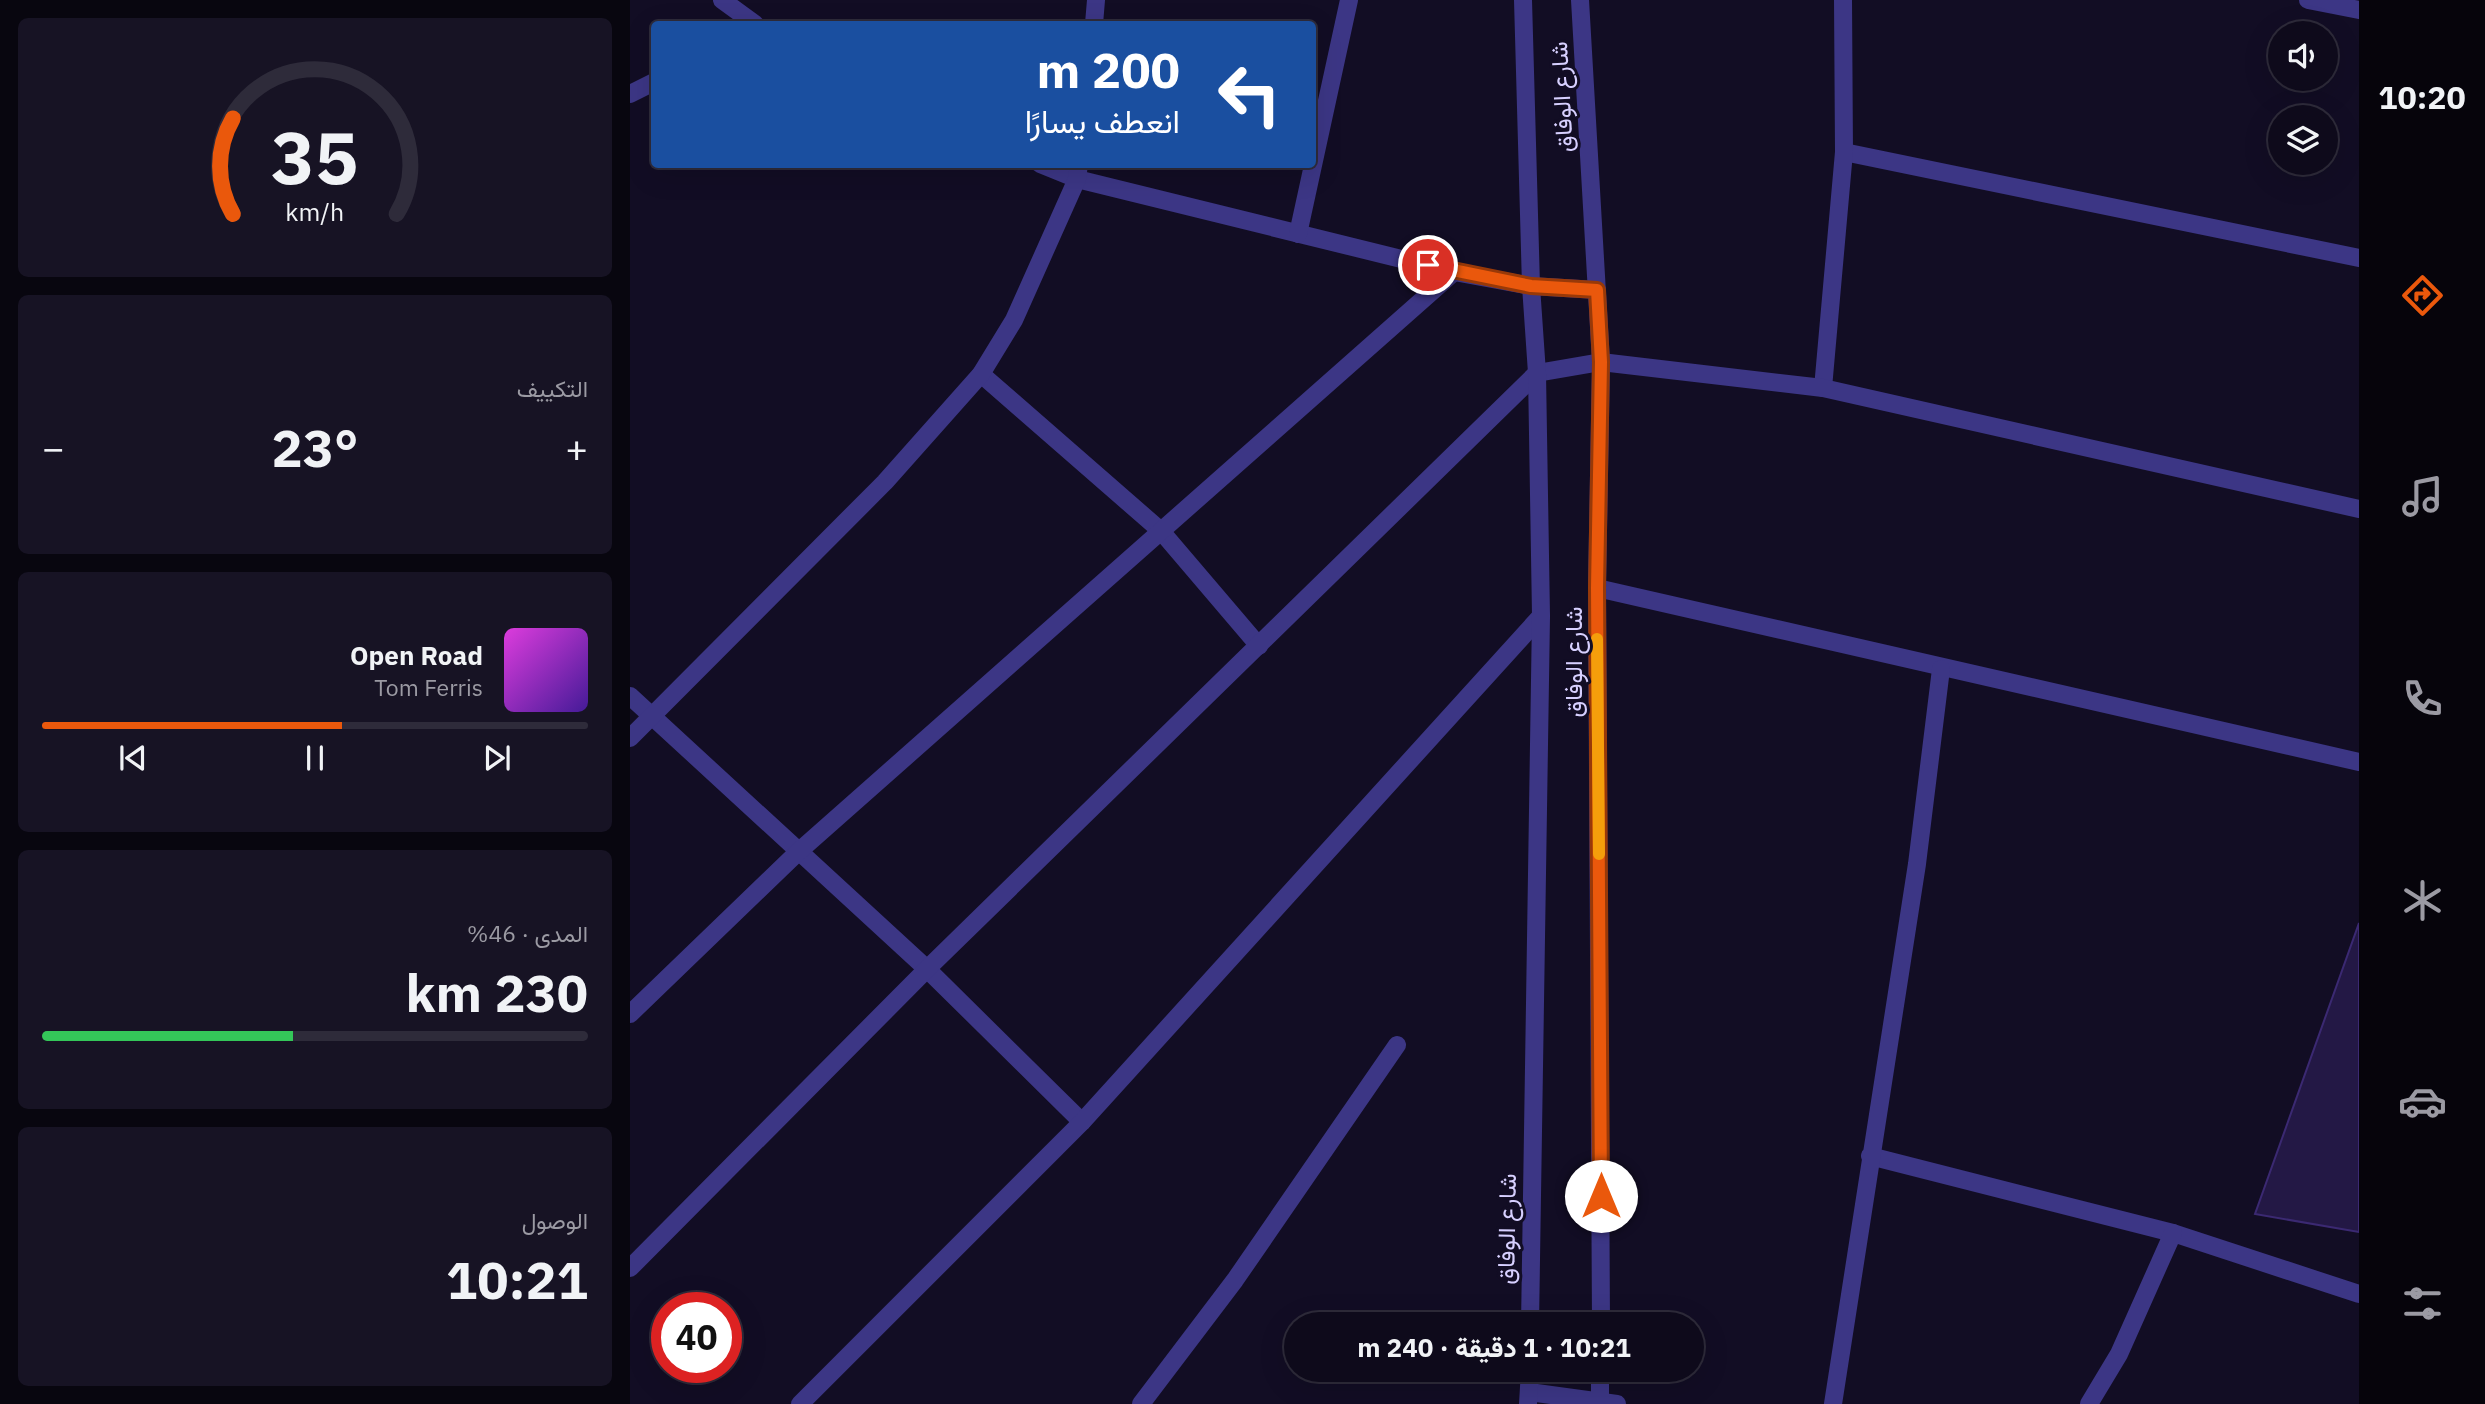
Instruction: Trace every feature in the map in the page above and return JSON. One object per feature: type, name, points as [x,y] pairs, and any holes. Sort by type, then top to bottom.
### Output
[{"type":"street","points":[[722,0],[751,21]]},
{"type":"street","points":[[1094,21],[1096,0]]},
{"type":"street","points":[[1316,151],[1349,0]]},
{"type":"street","name":"شارع الوفاق","points":[[1523,0],[1531,286],[1537,373],[1541,616],[1530,1312]]},
{"type":"street","name":"شارع الوفاق","points":[[1580,0],[1601,362],[1597,588],[1601,1312]]},
{"type":"street","points":[[1823,388],[1844,152],[1843,0]]},
{"type":"street","points":[[2308,0],[2359,10]]},
{"type":"street","points":[[630,94],[651,84]]},
{"type":"street","points":[[1844,152],[2359,258]]},
{"type":"street","points":[[1059,168],[1298,234],[1454,272],[1531,286],[1597,290]]},
{"type":"street","points":[[1298,234],[1312,168]]},
{"type":"street","points":[[630,738],[884,482],[981,374],[1014,320],[1078,172]]},
{"type":"street","points":[[630,1014],[797,853],[1454,272]]},
{"type":"street","points":[[630,1268],[927,970],[1537,373],[1601,362],[1823,388],[2359,509]]},
{"type":"street","points":[[981,374],[1161,531],[1259,646]]},
{"type":"street","points":[[1597,588],[1941,669],[2359,762]]},
{"type":"street","points":[[800,1404],[1082,1122],[1541,616]]},
{"type":"street","points":[[1833,1404],[1917,864],[1941,669]]},
{"type":"street","points":[[630,696],[797,853],[927,970],[1082,1122]]},
{"type":"street","points":[[1142,1404],[1242,1269],[1396,1045]]},
{"type":"street","points":[[1870,1156],[2174,1233],[2359,1294]]},
{"type":"street","points":[[2089,1404],[2119,1353],[2174,1233]]},
{"type":"street","points":[[1529,1398],[1606,1403],[1602,1382]]},
{"type":"building","points":[[2359,923],[2359,1232],[2255,1214]]},
{"type":"slow traffic","points":[[1597,639],[1599,854]]},
{"type":"route","points":[[1428,265],[1531,286],[1597,290],[1601,362],[1597,588],[1601,1196]]}]
